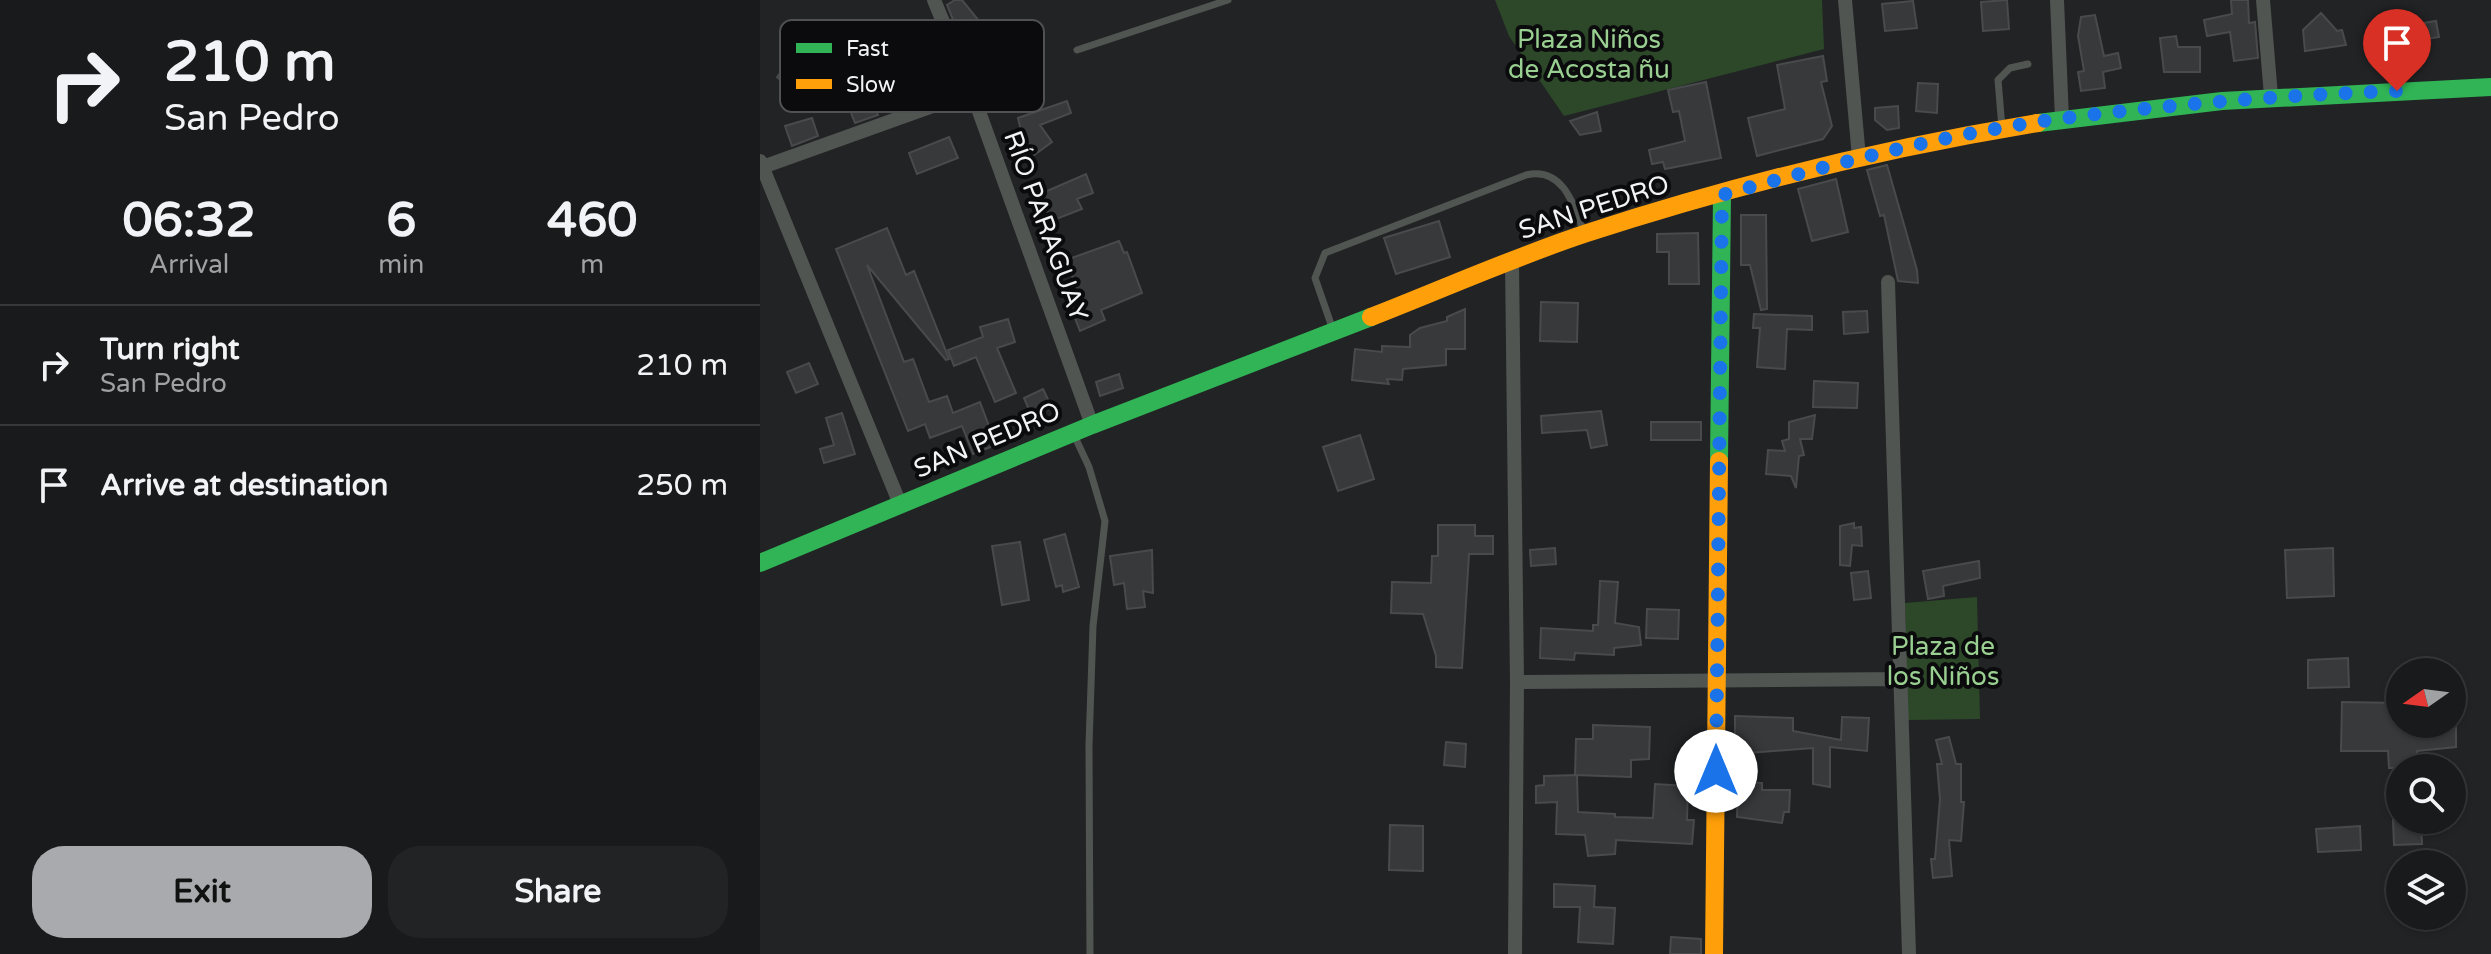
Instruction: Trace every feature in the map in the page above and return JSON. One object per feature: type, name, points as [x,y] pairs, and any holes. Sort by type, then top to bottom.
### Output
[{"type":"main road","name":"SAN PEDRO","points":[[760,563],[1092,425],[1584,234],[1722,195],[1859,158],[2062,119],[2271,96],[2491,87]]},
{"type":"main road","points":[[1714,954],[1722,195]]},
{"type":"street","name":"RÍO PARAGUAY","points":[[934,0],[942,20]]},
{"type":"street","points":[[1845,0],[1859,158]]},
{"type":"street","points":[[2057,0],[2062,119]]},
{"type":"street","points":[[2263,0],[2271,96]]},
{"type":"street","points":[[900,504],[761,166],[915,112]]},
{"type":"street","name":"RÍO PARAGUAY","points":[[979,112],[1092,425]]},
{"type":"street","points":[[1512,262],[1517,682],[1515,954]]},
{"type":"street","points":[[1888,282],[1909,954]]},
{"type":"street","points":[[1517,682],[1900,679]]},
{"type":"lane","points":[[1077,50],[1228,0]]},
{"type":"lane","points":[[2002,130],[1998,80],[2010,68],[2028,64]]},
{"type":"lane","points":[[1333,332],[1315,278],[1325,253],[1537,172],[1558,179],[1575,207],[1584,234]]},
{"type":"lane","points":[[1073,433],[1089,467],[1105,521],[1093,626],[1090,954]]},
{"type":"green space","name":"Plaza Niños de Acosta ñu","points":[[1495,0],[1822,0],[1824,49],[1564,116],[1509,36]]},
{"type":"green space","name":"Plaza de los Niños","points":[[1977,597],[1980,719],[1908,720],[1905,603]]},
{"type":"building","points":[[962,0],[978,20],[953,20],[947,5]]},
{"type":"building","points":[[2007,0],[2009,29],[1983,31],[1981,2]]},
{"type":"building","points":[[2231,0],[2248,0],[2249,23],[2255,22],[2258,58],[2234,61],[2230,32],[2207,36],[2204,20],[2232,14]]},
{"type":"building","points":[[1913,1],[1917,28],[1885,31],[1882,4]]},
{"type":"building","points":[[2321,13],[2337,31],[2342,30],[2346,45],[2305,51],[2303,30]]},
{"type":"building","points":[[2095,15],[2104,56],[2118,53],[2121,68],[2103,72],[2105,88],[2081,91],[2078,72],[2084,71],[2078,36],[2081,17]]},
{"type":"building","points":[[2436,21],[2439,37],[2383,46],[2383,52],[2368,53],[2366,37],[2377,36],[2381,30]]},
{"type":"building","points":[[2176,36],[2178,47],[2200,47],[2200,72],[2164,72],[2160,38]]},
{"type":"building","points":[[1823,56],[1827,81],[1821,82],[1832,126],[1823,139],[1757,156],[1748,118],[1785,109],[1777,65]]},
{"type":"building","points":[[1706,82],[1721,158],[1665,169],[1663,162],[1652,164],[1649,150],[1685,141],[1679,111],[1673,112],[1668,90]]},
{"type":"building","points":[[1918,83],[1938,84],[1937,113],[1916,111]]},
{"type":"building","points":[[1067,101],[1071,113],[1040,125],[1052,142],[1034,155],[1023,139],[1018,118],[1044,112],[1044,109]]},
{"type":"building","points":[[1898,106],[1899,128],[1887,130],[1875,120],[1875,108]]},
{"type":"building","points":[[851,112],[877,112],[878,115],[855,123]]},
{"type":"building","points":[[1597,112],[1601,131],[1580,135],[1570,121]]},
{"type":"building","points":[[812,118],[818,136],[792,146],[785,126]]},
{"type":"building","points":[[949,137],[958,158],[917,174],[909,153]]},
{"type":"building","points":[[1887,165],[1918,283],[1898,281],[1884,215],[1880,216],[1867,170]]},
{"type":"building","points":[[1086,174],[1093,193],[1077,199],[1082,209],[1051,221],[1040,194]]},
{"type":"building","points":[[1836,179],[1848,232],[1812,241],[1798,189]]},
{"type":"building","points":[[1741,215],[1766,215],[1767,309],[1761,310],[1750,265],[1741,265]]},
{"type":"building","points":[[1439,221],[1450,257],[1396,274],[1384,238]]},
{"type":"building","points":[[887,228],[906,275],[914,271],[949,359],[946,360],[867,265],[904,362],[913,359],[929,402],[947,396],[953,413],[980,402],[996,445],[973,454],[962,426],[930,438],[925,424],[908,431],[836,249]]},
{"type":"building","points":[[1698,233],[1699,284],[1669,284],[1669,252],[1657,252],[1657,234]]},
{"type":"building","points":[[1119,241],[1124,253],[1127,252],[1142,293],[1101,310],[1105,320],[1080,331],[1066,295],[1078,291],[1066,260]]},
{"type":"building","points":[[1541,302],[1578,303],[1577,342],[1540,341]]},
{"type":"building","points":[[1465,309],[1465,349],[1446,349],[1446,365],[1403,369],[1402,380],[1387,379],[1389,384],[1352,380],[1355,349],[1382,352],[1382,346],[1410,347],[1410,335],[1420,328],[1447,321],[1447,317]]},
{"type":"building","points":[[1867,311],[1868,332],[1844,334],[1843,312]]},
{"type":"building","points":[[1754,314],[1812,316],[1812,330],[1787,329],[1785,369],[1757,367],[1760,328],[1753,328]]},
{"type":"building","points":[[1008,319],[1015,342],[997,348],[1016,393],[995,402],[976,357],[954,366],[948,350],[983,337],[980,327]]},
{"type":"building","points":[[809,363],[818,384],[796,393],[787,372]]},
{"type":"building","points":[[1119,374],[1123,388],[1100,396],[1096,382]]},
{"type":"building","points":[[1814,381],[1858,383],[1857,408],[1813,407]]},
{"type":"building","points":[[1043,389],[1052,408],[1032,417],[1024,398]]},
{"type":"building","points":[[1601,411],[1607,445],[1591,448],[1587,430],[1542,433],[1541,416]]},
{"type":"building","points":[[842,413],[855,454],[824,463],[820,449],[834,445],[826,418]]},
{"type":"building","points":[[1815,415],[1812,439],[1800,439],[1804,455],[1799,456],[1796,488],[1791,476],[1766,474],[1768,450],[1785,451],[1782,441],[1789,439],[1789,422]]},
{"type":"building","points":[[1651,422],[1701,422],[1701,440],[1651,440]]},
{"type":"building","points":[[1360,435],[1374,479],[1338,491],[1323,447]]},
{"type":"building","points":[[1854,523],[1854,528],[1861,527],[1862,546],[1852,545],[1850,566],[1840,565],[1840,526]]},
{"type":"building","points":[[1438,525],[1475,525],[1475,536],[1493,536],[1493,554],[1469,554],[1462,668],[1436,667],[1436,656],[1423,614],[1391,613],[1392,582],[1431,583],[1432,556],[1438,556]]},
{"type":"building","points":[[1065,534],[1079,587],[1063,592],[1062,585],[1056,587],[1044,540]]},
{"type":"building","points":[[1020,542],[1029,600],[1002,605],[992,546]]},
{"type":"building","points":[[1555,548],[1556,564],[1531,566],[1530,550]]},
{"type":"building","points":[[2333,548],[2334,596],[2287,598],[2285,550]]},
{"type":"building","points":[[1152,550],[1153,593],[1143,591],[1145,607],[1127,609],[1124,583],[1114,585],[1110,556]]},
{"type":"building","points":[[1979,561],[1980,578],[1943,586],[1944,596],[1928,599],[1923,571]]},
{"type":"building","points":[[1868,571],[1871,598],[1854,600],[1851,573]]},
{"type":"building","points":[[1600,581],[1618,582],[1615,623],[1639,627],[1641,645],[1614,648],[1614,655],[1575,653],[1574,660],[1540,658],[1541,628],[1593,631],[1593,625],[1598,625]]},
{"type":"building","points":[[1647,609],[1679,610],[1678,639],[1646,638]]},
{"type":"building","points":[[2348,658],[2349,687],[2308,688],[2308,660]]},
{"type":"building","points":[[2342,702],[2386,703],[2386,738],[2456,738],[2456,747],[2417,751],[2417,754],[2341,751]]},
{"type":"building","points":[[1735,716],[1793,718],[1793,731],[1841,740],[1842,717],[1869,718],[1867,751],[1830,747],[1830,787],[1813,784],[1813,748],[1735,754]]},
{"type":"building","points":[[1593,725],[1650,727],[1649,759],[1631,760],[1631,777],[1575,775],[1576,739],[1593,739]]},
{"type":"building","points":[[1949,737],[1956,764],[1961,764],[1961,802],[1964,802],[1961,841],[1949,840],[1952,876],[1933,878],[1931,859],[1935,859],[1940,799],[1937,764],[1942,764],[1936,740]]},
{"type":"building","points":[[1446,742],[1466,744],[1465,767],[1444,765]]},
{"type":"building","points":[[1577,775],[1578,812],[1615,814],[1615,817],[1653,818],[1655,784],[1688,786],[1687,820],[1694,820],[1692,844],[1616,840],[1615,854],[1588,856],[1585,835],[1556,834],[1557,802],[1536,803],[1536,786],[1544,785],[1544,776]]},
{"type":"building","points":[[1738,782],[1762,783],[1762,790],[1790,790],[1789,812],[1784,812],[1782,823],[1737,817]]},
{"type":"building","points":[[1390,825],[1423,826],[1423,871],[1389,870]]},
{"type":"building","points":[[2360,826],[2361,850],[2318,852],[2316,829]]},
{"type":"building","points":[[2394,834],[2422,834],[2422,844],[2394,845]]},
{"type":"building","points":[[1554,884],[1595,886],[1594,907],[1615,908],[1613,944],[1578,942],[1580,907],[1554,907]]},
{"type":"building","points":[[1671,937],[1701,939],[1701,954],[1670,954]]},
{"type":"traffic: fast","points":[[2038,123],[2222,101],[2491,87]]},
{"type":"traffic: fast","points":[[1719,461],[1722,195]]},
{"type":"traffic: fast","points":[[760,563],[1092,425],[1371,317]]},
{"type":"traffic: slow","points":[[1371,317],[1560,242],[1698,199],[1867,156],[2038,123]]},
{"type":"traffic: slow","points":[[1714,954],[1719,461]]},
{"type":"route","points":[[1716,771],[1722,195],[1859,158],[2062,119],[2271,96],[2397,91]]}]
